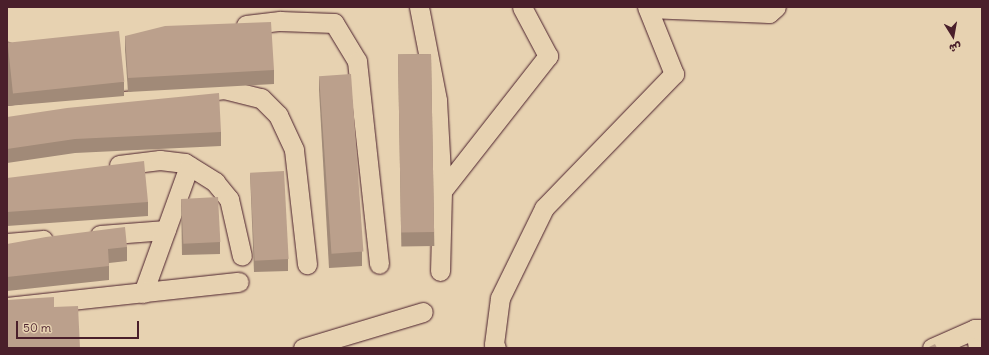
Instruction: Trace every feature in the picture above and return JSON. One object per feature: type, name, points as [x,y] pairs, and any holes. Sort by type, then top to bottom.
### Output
[{"type":"street","points":[[419,7],[438,100],[442,191],[440,271]]},
{"type":"street","points":[[442,191],[548,56],[522,7]]},
{"type":"street","points":[[496,348],[494,344],[500,298],[544,208],[674,74],[648,8],[769,13],[776,7]]},
{"type":"street","points":[[225,28],[280,21],[334,23],[357,61],[379,264]]},
{"type":"street","points":[[7,115],[224,90],[261,98],[278,116],[294,150],[307,264]]},
{"type":"street","points":[[99,168],[160,160],[189,166],[215,182],[229,199],[242,256]]},
{"type":"street","points":[[143,293],[189,166]]},
{"type":"street","points":[[7,243],[166,230]]},
{"type":"street","points":[[7,307],[239,282]]},
{"type":"street","points":[[303,348],[423,312]]},
{"type":"street","points":[[932,348],[978,329],[978,348]]},
{"type":"building","points":[[271,22],[274,70],[128,78],[125,36],[165,26]]},
{"type":"building","points":[[119,31],[124,82],[13,93],[8,43]]},
{"type":"building","points":[[431,54],[434,232],[401,233],[398,55]]},
{"type":"building","points":[[351,74],[363,252],[331,254],[319,76]]},
{"type":"building","points":[[219,93],[221,132],[75,139],[7,149],[7,117],[67,108]]},
{"type":"building","points":[[144,161],[148,202],[7,212],[7,178]]},
{"type":"building","points":[[284,171],[289,259],[255,261],[250,173]]},
{"type":"building","points":[[218,197],[220,242],[183,244],[181,199]]},
{"type":"building","points":[[125,227],[127,247],[108,249],[109,266],[7,277],[7,244],[46,237]]},
{"type":"building","points":[[54,297],[54,307],[78,306],[80,348],[7,348],[7,300]]},
{"type":"building","points":[[935,344],[937,348],[927,348]]}]
